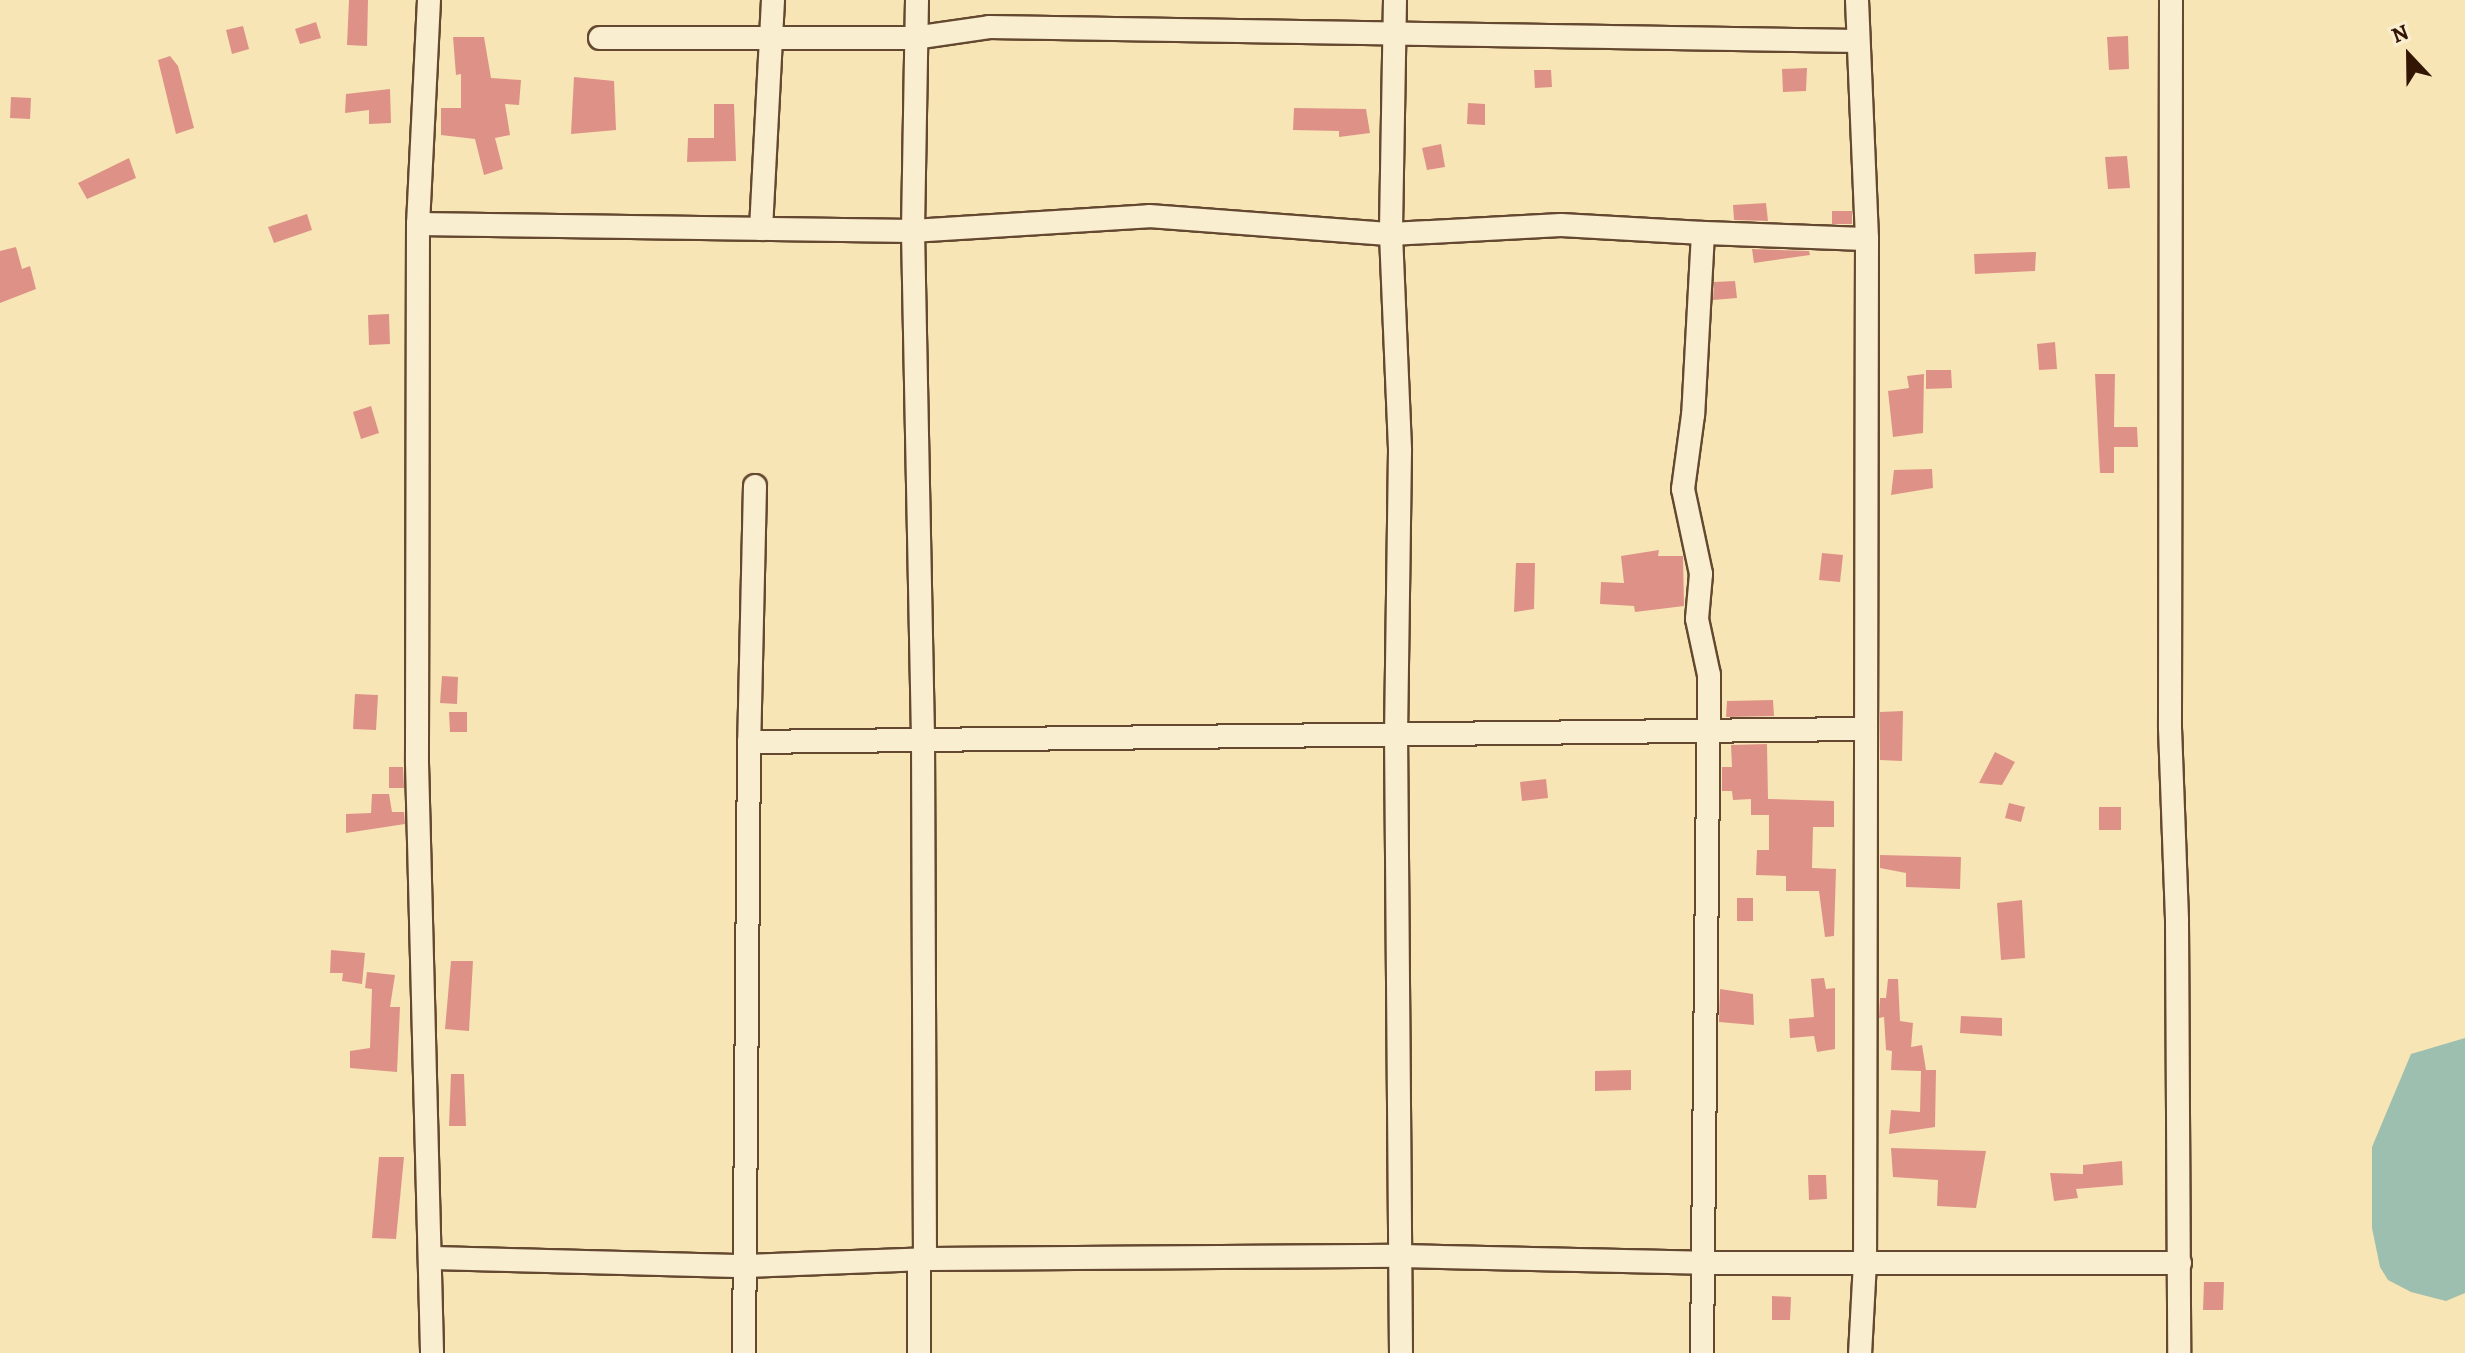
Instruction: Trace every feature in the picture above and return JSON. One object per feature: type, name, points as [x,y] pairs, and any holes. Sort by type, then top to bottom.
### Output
[{"type":"street","points":[[429,0],[418,224],[417,763],[433,1258],[432,1353]]},
{"type":"street","points":[[761,229],[773,0]]},
{"type":"street","points":[[917,0],[913,231],[923,739],[919,1353]]},
{"type":"street","points":[[1395,0],[1391,234],[1400,451],[1396,731],[1401,1353]]},
{"type":"street","points":[[1857,0],[1867,239],[1865,1262],[1860,1353]]},
{"type":"street","points":[[2171,0],[2170,728],[2179,1353]]},
{"type":"street","points":[[600,38],[914,38],[989,27],[1857,41]]},
{"type":"street","points":[[418,224],[913,231],[1149,216],[1391,234],[1561,225],[1867,239]]},
{"type":"street","points":[[1702,1353],[1709,675],[1697,619],[1701,574],[1683,489],[1693,415],[1703,233]]},
{"type":"street","points":[[744,1353],[749,742],[755,486]]},
{"type":"street","points":[[749,742],[1396,731],[1709,735],[1866,729]]},
{"type":"street","points":[[433,1258],[746,1266],[922,1259],[1401,1256],[1703,1263],[2180,1263]]},
{"type":"shaded area","points":[[2465,1038],[2465,1293],[2446,1301],[2411,1292],[2388,1280],[2380,1267],[2372,1228],[2372,1147],[2411,1054]]},
{"type":"building","points":[[349,0],[368,0],[367,46],[347,45]]},
{"type":"building","points":[[316,22],[321,38],[300,44],[295,29]]},
{"type":"building","points":[[243,26],[249,49],[232,54],[226,30]]},
{"type":"building","points":[[2128,36],[2129,69],[2109,70],[2107,37]]},
{"type":"building","points":[[453,37],[484,37],[491,78],[521,80],[519,105],[505,104],[510,135],[495,138],[503,169],[484,175],[475,139],[441,135],[441,108],[461,108],[461,74],[456,75]]},
{"type":"building","points":[[170,56],[178,66],[194,128],[176,134],[158,60]]},
{"type":"building","points":[[1807,68],[1806,91],[1783,92],[1782,69]]},
{"type":"building","points":[[1534,70],[1551,70],[1552,87],[1535,88]]},
{"type":"building","points":[[574,77],[614,81],[616,130],[571,134]]},
{"type":"building","points":[[390,89],[391,123],[369,124],[369,110],[345,113],[346,94]]},
{"type":"building","points":[[11,97],[31,98],[30,119],[10,118]]},
{"type":"building","points":[[1468,103],[1485,104],[1485,125],[1467,124]]},
{"type":"building","points":[[714,104],[734,104],[736,161],[687,162],[688,138],[714,138]]},
{"type":"building","points":[[1294,108],[1366,109],[1370,133],[1339,137],[1339,131],[1293,130]]},
{"type":"building","points":[[1441,144],[1445,167],[1427,170],[1422,148]]},
{"type":"building","points":[[2127,156],[2130,188],[2108,189],[2105,157]]},
{"type":"building","points":[[129,158],[136,178],[87,199],[78,183]]},
{"type":"building","points":[[1766,203],[1768,221],[1734,220],[1733,205]]},
{"type":"building","points":[[1832,211],[1852,211],[1852,224],[1832,224]]},
{"type":"building","points":[[307,214],[312,230],[274,243],[268,227]]},
{"type":"building","points":[[16,247],[22,269],[30,266],[36,289],[0,303],[0,251]]},
{"type":"building","points":[[1752,249],[1809,251],[1810,255],[1754,263]]},
{"type":"building","points":[[2036,252],[2035,271],[1975,274],[1974,254]]},
{"type":"building","points":[[1735,281],[1737,298],[1713,300],[1714,282]]},
{"type":"building","points":[[389,314],[390,344],[369,345],[368,315]]},
{"type":"building","points":[[2055,342],[2057,369],[2039,370],[2037,344]]},
{"type":"building","points":[[1926,370],[1951,370],[1952,388],[1926,389]]},
{"type":"building","points":[[1924,374],[1923,433],[1893,437],[1888,391],[1909,388],[1907,376]]},
{"type":"building","points":[[2095,374],[2115,374],[2114,427],[2137,427],[2138,447],[2114,447],[2114,473],[2100,473]]},
{"type":"building","points":[[371,406],[379,433],[361,439],[353,412]]},
{"type":"building","points":[[1932,469],[1933,488],[1891,495],[1894,470]]},
{"type":"building","points":[[1659,550],[1658,556],[1683,556],[1684,606],[1635,612],[1634,606],[1600,604],[1601,582],[1624,583],[1621,556]]},
{"type":"building","points":[[1822,553],[1843,555],[1840,582],[1819,580]]},
{"type":"building","points":[[1516,563],[1535,563],[1534,609],[1514,612]]},
{"type":"building","points":[[442,676],[458,677],[457,704],[440,703]]},
{"type":"building","points":[[355,694],[378,695],[376,730],[353,729]]},
{"type":"building","points":[[1773,700],[1774,716],[1726,717],[1727,701]]},
{"type":"building","points":[[1903,711],[1902,761],[1880,760],[1880,712]]},
{"type":"building","points":[[449,712],[467,712],[467,732],[450,732]]},
{"type":"building","points":[[1767,744],[1768,799],[1834,801],[1834,827],[1813,827],[1812,868],[1836,869],[1834,936],[1825,937],[1819,891],[1786,891],[1786,876],[1756,875],[1757,850],[1769,850],[1769,815],[1751,815],[1751,799],[1733,800],[1732,791],[1722,791],[1722,767],[1732,767],[1731,745]]},
{"type":"building","points":[[1995,752],[2015,762],[2002,785],[1979,783]]},
{"type":"building","points":[[389,767],[403,767],[404,788],[389,788]]},
{"type":"building","points":[[1546,779],[1548,798],[1522,801],[1520,782]]},
{"type":"building","points":[[372,794],[389,794],[392,812],[404,812],[405,824],[346,833],[346,814],[371,813]]},
{"type":"building","points":[[2009,803],[2025,807],[2021,822],[2005,818]]},
{"type":"building","points":[[2099,807],[2121,807],[2121,830],[2099,830]]},
{"type":"building","points":[[1880,855],[1961,857],[1960,889],[1906,887],[1906,873],[1880,868]]},
{"type":"building","points":[[1737,898],[1753,898],[1753,921],[1737,921]]},
{"type":"building","points":[[2022,900],[2025,958],[2001,960],[1997,903]]},
{"type":"building","points":[[331,950],[365,953],[362,984],[342,981],[343,973],[330,973]]},
{"type":"building","points":[[451,961],[473,961],[469,1031],[445,1029]]},
{"type":"building","points":[[367,972],[395,975],[390,1007],[400,1007],[397,1072],[350,1068],[350,1051],[370,1048],[372,989],[365,988]]},
{"type":"building","points":[[1824,978],[1826,989],[1835,988],[1835,1049],[1817,1052],[1814,1036],[1790,1038],[1789,1019],[1814,1017],[1811,979]]},
{"type":"building","points":[[1888,979],[1898,979],[1900,1021],[1913,1023],[1911,1047],[1922,1045],[1926,1070],[1936,1070],[1935,1127],[1889,1134],[1891,1110],[1920,1112],[1921,1071],[1891,1070],[1892,1051],[1886,1050],[1884,1017],[1879,1018],[1880,998],[1886,998]]},
{"type":"building","points":[[1720,989],[1753,994],[1754,1025],[1719,1022]]},
{"type":"building","points":[[1961,1016],[2002,1018],[2002,1036],[1960,1033]]},
{"type":"building","points":[[1631,1070],[1631,1090],[1595,1091],[1595,1071]]},
{"type":"building","points":[[451,1074],[464,1074],[466,1126],[449,1126]]},
{"type":"building","points":[[1891,1148],[1986,1151],[1976,1208],[1937,1206],[1938,1180],[1893,1177]]},
{"type":"building","points":[[379,1157],[404,1157],[396,1239],[372,1238]]},
{"type":"building","points":[[2122,1161],[2123,1185],[2076,1189],[2078,1198],[2054,1201],[2050,1173],[2083,1174],[2083,1165]]},
{"type":"building","points":[[1808,1175],[1826,1175],[1827,1199],[1809,1200]]},
{"type":"building","points":[[2204,1282],[2224,1282],[2223,1310],[2203,1310]]},
{"type":"building","points":[[1772,1296],[1791,1297],[1790,1320],[1772,1320]]}]
